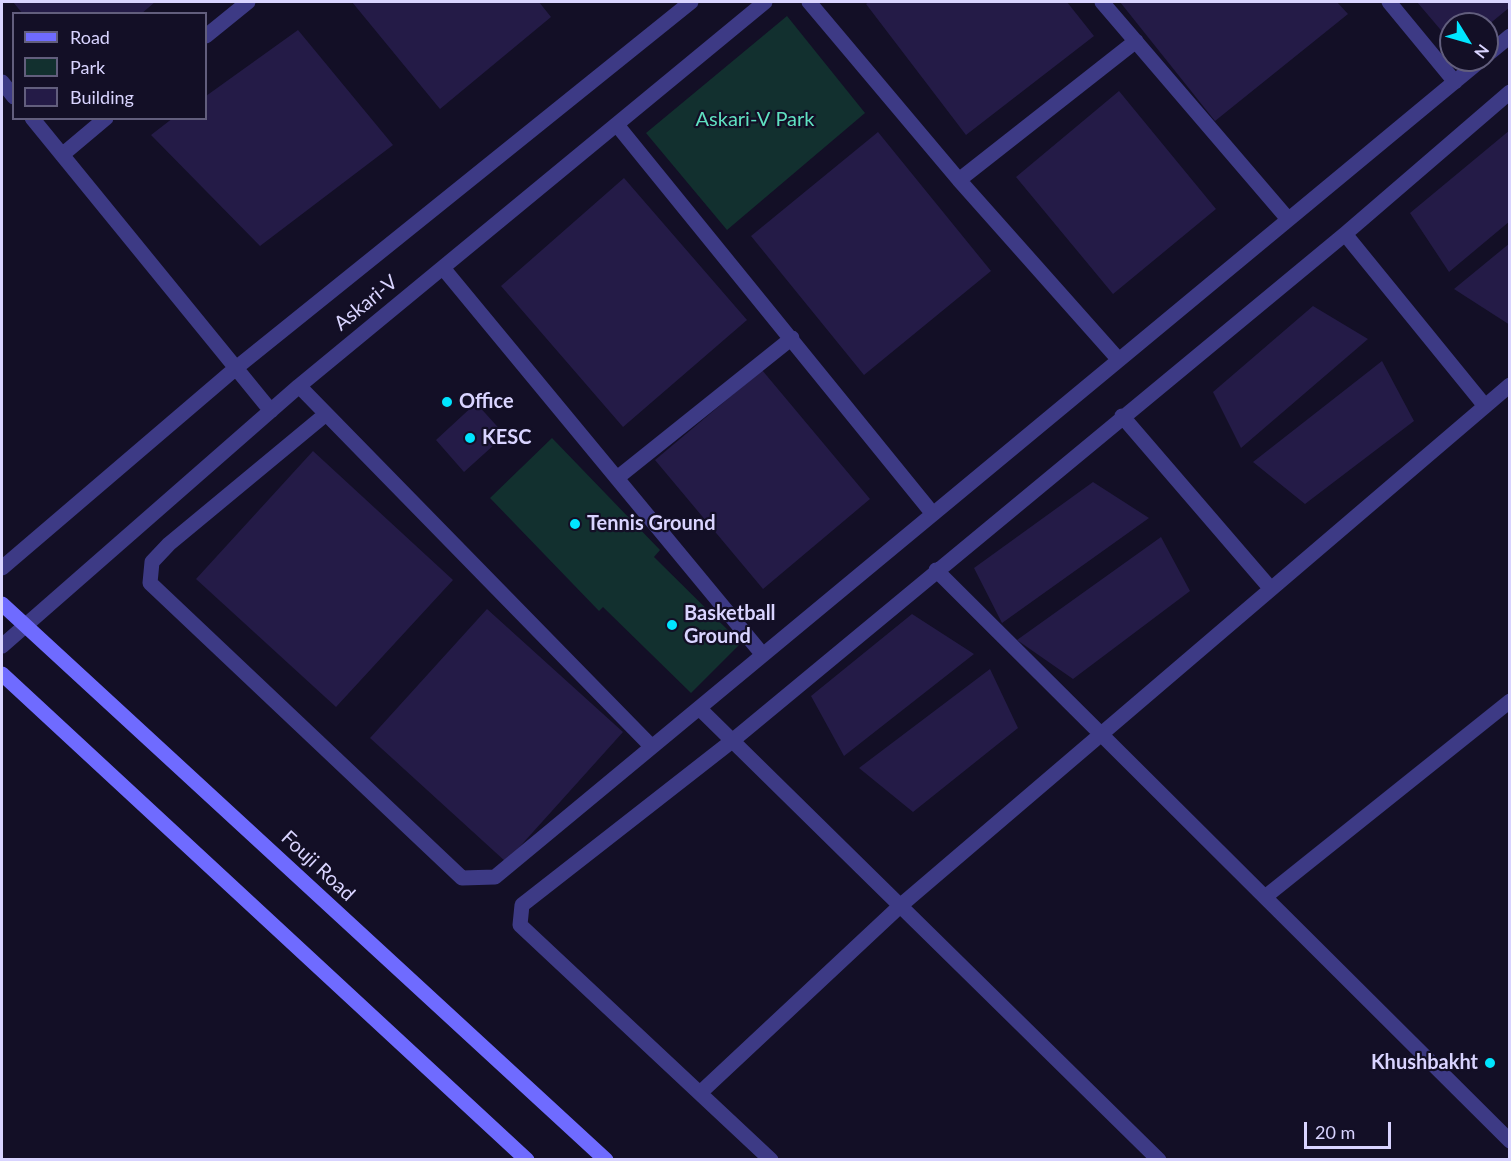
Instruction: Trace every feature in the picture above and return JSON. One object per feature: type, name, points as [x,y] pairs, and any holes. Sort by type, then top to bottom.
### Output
[{"type":"main road","name":"Fouji Road","points":[[2,604],[606,1160]]},
{"type":"main road","points":[[2,674],[527,1160]]},
{"type":"street","points":[[207,35],[248,2]]},
{"type":"street","name":"Askari-V","points":[[2,568],[236,368],[691,2]]},
{"type":"street","name":"Askari-V","points":[[2,646],[299,386],[765,2]]},
{"type":"street","points":[[809,2],[959,180],[1119,360]]},
{"type":"street","points":[[1102,2],[1288,219]]},
{"type":"street","points":[[1389,2],[1455,82]]},
{"type":"street","points":[[959,180],[1136,42]]},
{"type":"street","points":[[326,414],[169,544],[152,562],[150,583],[462,878],[495,877],[1467,72]]},
{"type":"street","points":[[2,82],[12,94]]},
{"type":"street","points":[[771,1160],[520,925],[522,905],[732,741],[1344,234],[1509,92]]},
{"type":"street","points":[[34,120],[271,411]]},
{"type":"street","points":[[62,154],[104,120]]},
{"type":"street","points":[[617,125],[933,514]]},
{"type":"street","points":[[1344,234],[1485,406]]},
{"type":"street","points":[[443,268],[764,655]]},
{"type":"street","points":[[617,478],[792,338]]},
{"type":"street","points":[[700,1093],[900,906],[1509,385]]},
{"type":"street","points":[[299,386],[652,747]]},
{"type":"street","points":[[1122,416],[1271,589]]},
{"type":"street","points":[[936,570],[1509,1141]]},
{"type":"street","points":[[1265,897],[1509,701]]},
{"type":"street","points":[[699,708],[1159,1160]]},
{"type":"green space","name":"Askari-V Park","points":[[787,16],[865,113],[727,230],[646,133]]},
{"type":"green space","name":"Tennis Ground","points":[[552,438],[660,550],[654,557],[741,643],[691,693],[603,607],[599,611],[490,498]]},
{"type":"building","points":[[13,2],[155,2],[143,12],[21,12]]},
{"type":"building","points":[[352,2],[539,2],[551,17],[440,109]]},
{"type":"building","points":[[869,2],[1067,2],[1094,36],[966,135],[866,4]]},
{"type":"building","points":[[1120,2],[1337,2],[1348,14],[1215,121]]},
{"type":"building","points":[[1417,2],[1510,2],[1510,7],[1499,16],[1499,12],[1439,12],[1439,28]]},
{"type":"building","points":[[298,30],[393,145],[260,246],[151,135],[170,120],[207,120],[207,95]]},
{"type":"building","points":[[1119,91],[1216,209],[1113,294],[1016,177]]},
{"type":"building","points":[[1510,130],[1510,221],[1449,272],[1410,213]]},
{"type":"building","points":[[878,132],[991,271],[864,375],[751,236]]},
{"type":"building","points":[[624,178],[747,320],[623,427],[501,286]]},
{"type":"building","points":[[1510,243],[1510,325],[1454,289]]},
{"type":"building","points":[[1313,306],[1368,339],[1241,448],[1213,392]]},
{"type":"building","points":[[1382,361],[1414,421],[1305,504],[1253,462]]},
{"type":"building","points":[[762,370],[870,499],[763,589],[655,460]]},
{"type":"building","name":"KESC","points":[[476,403],[505,435],[464,472],[436,440]]},
{"type":"building","points":[[313,451],[453,580],[336,707],[196,579]]},
{"type":"building","points":[[1093,482],[1149,518],[1002,623],[974,568]]},
{"type":"building","points":[[1161,537],[1190,591],[1073,679],[1017,640]]},
{"type":"building","points":[[487,609],[623,732],[506,862],[370,738]]},
{"type":"building","points":[[912,614],[974,654],[844,756],[811,696]]},
{"type":"building","points":[[990,669],[1018,728],[913,812],[859,768]]},
{"type":"place","name":"Office","points":[[447,402]]},
{"type":"place","name":"KESC","points":[[470,438]]},
{"type":"place","name":"Tennis Ground","points":[[575,524]]},
{"type":"place","name":"Basketball Ground","points":[[672,625]]},
{"type":"place","name":"Khushbakht","points":[[1490,1063]]}]
